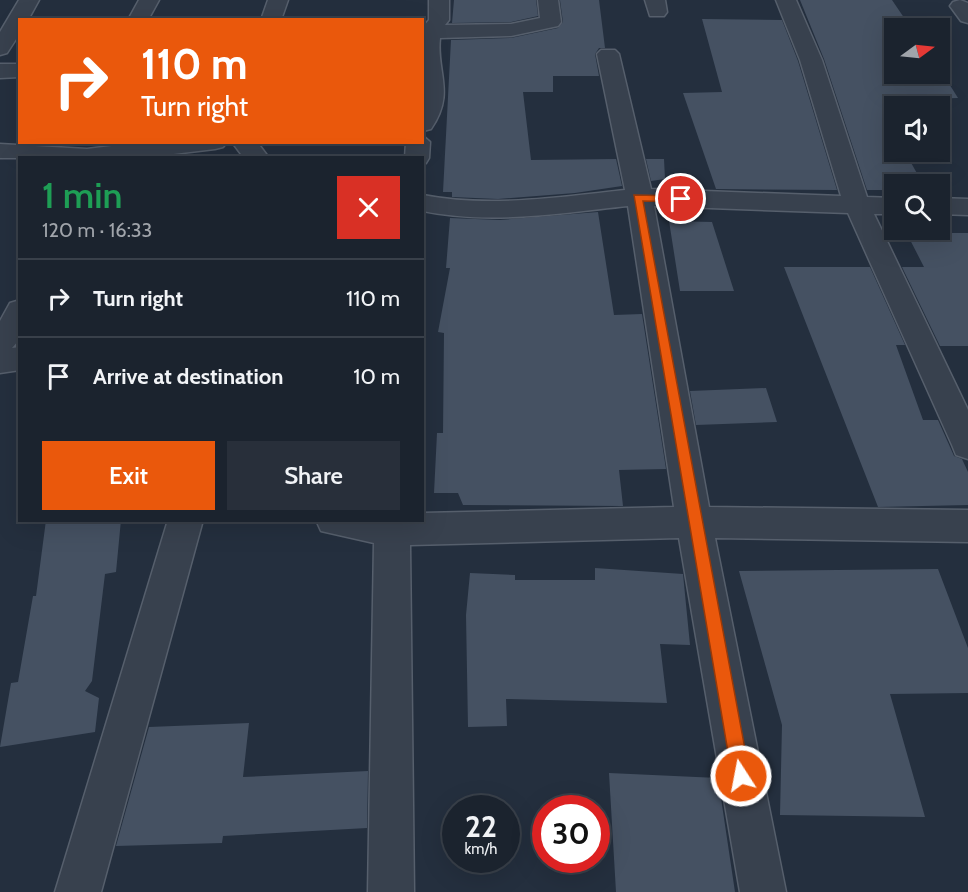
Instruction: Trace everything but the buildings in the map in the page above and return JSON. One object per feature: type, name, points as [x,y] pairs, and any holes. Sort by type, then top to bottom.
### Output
[{"type":"street","points":[[18,18],[29,0]]},
{"type":"street","points":[[139,18],[149,0]]},
{"type":"street","points":[[272,18],[278,0]]},
{"type":"street","points":[[424,121],[434,87],[428,45],[429,32],[439,20],[439,0]]},
{"type":"street","points":[[429,32],[511,30],[551,22],[548,0]]},
{"type":"street","points":[[786,0],[812,60],[858,205],[968,445]]},
{"type":"street","points":[[0,49],[18,19]]},
{"type":"street","points":[[608,54],[635,172],[694,522],[763,892]]},
{"type":"street","points":[[0,70],[18,70]]},
{"type":"street","points":[[96,156],[198,144]]},
{"type":"street","points":[[0,151],[72,156]]},
{"type":"street","points":[[424,203],[457,210],[551,206],[638,197],[884,206]]},
{"type":"street","points":[[950,206],[968,207]]},
{"type":"street","points":[[0,341],[11,329],[18,314]]},
{"type":"street","points":[[0,361],[18,358]]},
{"type":"street","points":[[78,892],[185,522]]},
{"type":"street","points":[[357,522],[392,525],[694,522],[968,526]]},
{"type":"street","points":[[391,892],[392,525]]},
{"type":"route","points":[[681,199],[638,197],[741,776]]}]
